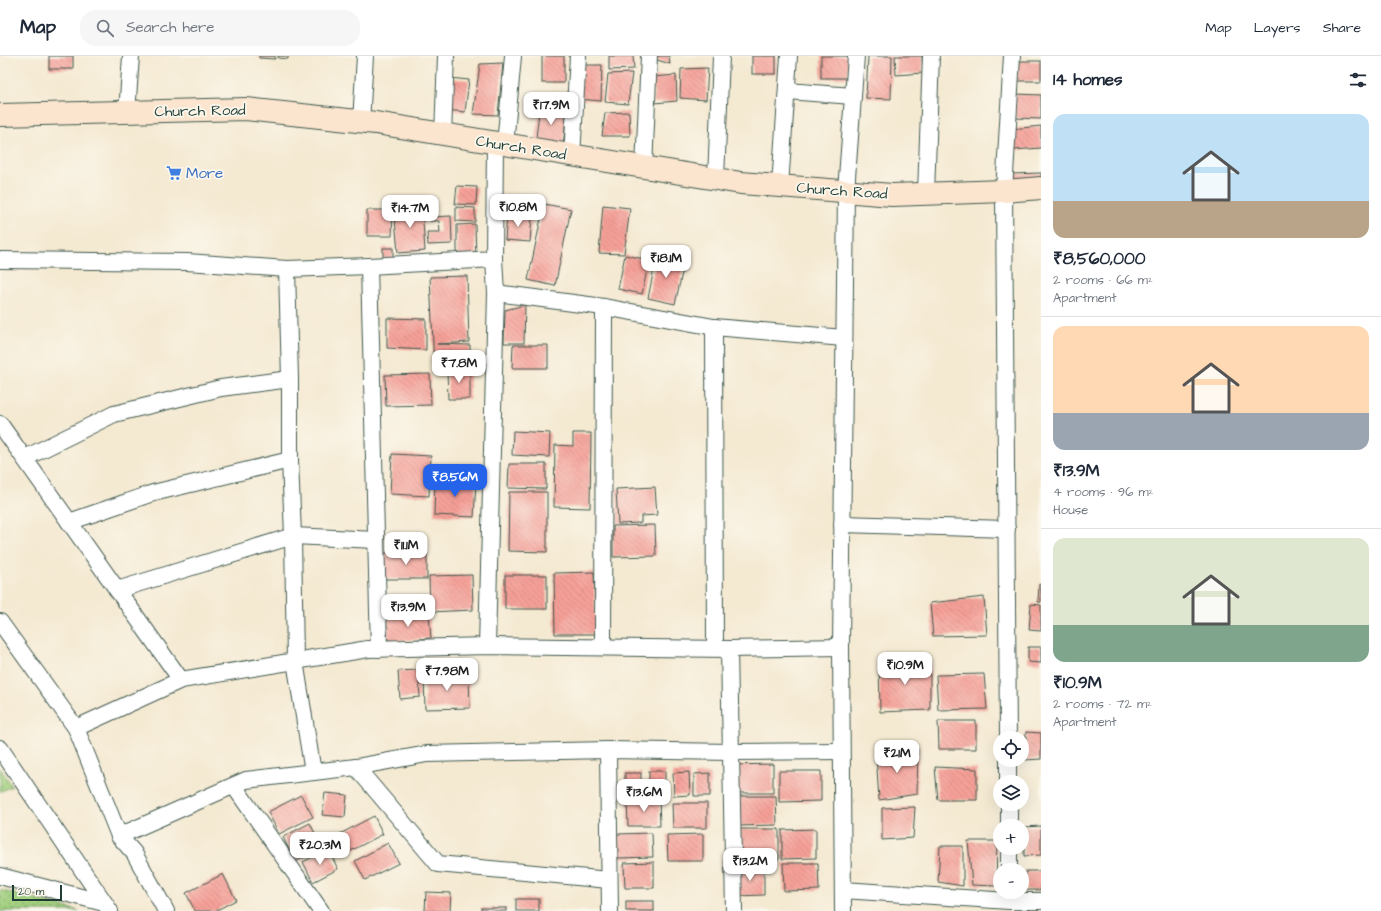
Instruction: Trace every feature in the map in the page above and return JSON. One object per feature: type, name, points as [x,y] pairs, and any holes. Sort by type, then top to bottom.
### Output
[{"type":"main road","name":"Church Road","points":[[0,115],[246,109],[361,122],[741,183],[892,195],[1004,191],[1041,188]]},
{"type":"street","points":[[127,113],[131,56]]},
{"type":"street","points":[[361,122],[365,56]]},
{"type":"street","points":[[443,135],[446,56]]},
{"type":"street","points":[[487,646],[496,293],[494,259],[500,144],[513,56]]},
{"type":"street","points":[[572,156],[578,56]]},
{"type":"street","points":[[644,168],[649,56]]},
{"type":"street","points":[[716,179],[721,56]]},
{"type":"street","points":[[780,186],[789,56]]},
{"type":"street","points":[[843,911],[841,648],[846,191],[856,56]]},
{"type":"street","points":[[926,193],[931,56]]},
{"type":"street","points":[[1008,731],[1004,191],[1012,56]]},
{"type":"street","points":[[787,91],[853,96]]},
{"type":"street","points":[[0,260],[187,262],[287,269],[494,259]]},
{"type":"street","points":[[369,266],[379,649]]},
{"type":"street","points":[[287,269],[295,662],[313,772]]},
{"type":"street","points":[[496,293],[604,307],[714,327],[844,338]]},
{"type":"street","points":[[603,646],[604,307]]},
{"type":"street","points":[[714,327],[722,648],[731,752],[734,911]]},
{"type":"street","points":[[25,458],[114,414],[222,388],[290,379]]},
{"type":"street","points":[[0,424],[181,680]]},
{"type":"street","points":[[69,522],[153,493],[290,460]]},
{"type":"street","points":[[842,524],[1006,529]]},
{"type":"street","points":[[116,590],[293,536],[376,540]]},
{"type":"street","points":[[0,622],[76,728],[119,836],[134,853],[166,911]]},
{"type":"street","points":[[76,728],[181,680],[368,649],[487,646],[841,648]]},
{"type":"street","points":[[0,748],[107,907]]},
{"type":"street","points":[[119,836],[246,780],[356,767],[427,754],[608,750],[731,752],[841,751]]},
{"type":"street","points":[[608,750],[610,911]]},
{"type":"street","points":[[356,767],[438,864],[609,880]]},
{"type":"street","points":[[234,786],[321,911]]},
{"type":"street","points":[[0,876],[107,907]]},
{"type":"street","points":[[843,890],[993,896]]},
{"type":"street","points":[[1025,899],[1041,901]]},
{"type":"green space","points":[[0,768],[12,786],[1,791],[0,791]]},
{"type":"green space","points":[[0,890],[79,911],[0,911]]},
{"type":"building","points":[[49,56],[73,56],[73,69],[49,69]]},
{"type":"building","points":[[259,56],[275,56],[275,59],[259,58]]},
{"type":"building","points":[[278,56],[288,56],[288,59],[278,58]]},
{"type":"building","points":[[542,56],[564,56],[564,83],[542,83]]},
{"type":"building","points":[[609,56],[633,56],[634,69],[609,70]]},
{"type":"building","points":[[656,56],[669,56],[670,64],[657,60]]},
{"type":"building","points":[[752,56],[776,56],[776,74],[752,74]]},
{"type":"building","points":[[821,56],[848,56],[848,78],[821,78]]},
{"type":"building","points":[[868,56],[892,56],[891,99],[866,98]]},
{"type":"building","points":[[895,56],[922,56],[923,73],[896,75]]},
{"type":"building","points":[[1017,61],[1041,61],[1041,81],[1017,81]]},
{"type":"building","points":[[503,63],[498,115],[473,114],[480,64]]},
{"type":"building","points":[[583,65],[602,65],[601,101],[579,99]]},
{"type":"building","points":[[708,68],[706,100],[680,98],[681,69]]},
{"type":"building","points":[[632,73],[628,104],[605,102],[608,74]]},
{"type":"building","points":[[676,75],[677,101],[654,103],[653,77]]},
{"type":"building","points":[[449,78],[469,80],[465,112],[446,110]]},
{"type":"building","points":[[1015,94],[1041,95],[1041,119],[1015,118]]},
{"type":"building","points":[[540,104],[567,104],[563,149],[535,146]]},
{"type":"building","points":[[629,112],[630,136],[602,136],[605,113]]},
{"type":"building","points":[[1041,126],[1041,148],[1014,150],[1012,129]]},
{"type":"building","points":[[1041,173],[1041,184],[1011,185],[1011,174]]},
{"type":"building","points":[[457,186],[477,187],[476,205],[455,204]]},
{"type":"building","points":[[511,198],[533,201],[532,211],[509,208]]},
{"type":"building","points":[[544,204],[571,209],[555,286],[528,280]]},
{"type":"building","points":[[603,205],[630,208],[624,254],[599,253]]},
{"type":"building","points":[[422,206],[425,251],[398,253],[394,208]]},
{"type":"building","points":[[456,207],[475,208],[475,222],[456,221]]},
{"type":"building","points":[[367,210],[393,210],[392,236],[367,236]]},
{"type":"building","points":[[507,214],[532,216],[530,242],[505,240]]},
{"type":"building","points":[[451,216],[452,244],[428,245],[427,232],[440,232],[439,221],[430,221],[430,217]]},
{"type":"building","points":[[475,224],[476,257],[457,257],[457,225]]},
{"type":"building","points":[[383,248],[393,248],[393,259],[383,259]]},
{"type":"building","points":[[657,254],[685,260],[675,304],[648,298]]},
{"type":"building","points":[[625,255],[649,260],[642,294],[618,289]]},
{"type":"building","points":[[467,276],[469,342],[437,344],[470,345],[470,366],[433,365],[430,277]]},
{"type":"building","points":[[525,305],[524,343],[504,343],[505,310]]},
{"type":"building","points":[[387,318],[426,319],[426,350],[387,348]]},
{"type":"building","points":[[513,345],[548,345],[548,368],[512,368]]},
{"type":"building","points":[[447,370],[470,370],[470,399],[448,399]]},
{"type":"building","points":[[430,374],[431,405],[386,406],[385,375]]},
{"type":"building","points":[[513,431],[550,433],[549,457],[512,455]]},
{"type":"building","points":[[573,433],[591,433],[590,508],[554,507],[555,445],[573,446]]},
{"type":"building","points":[[392,454],[431,456],[429,496],[390,494]]},
{"type":"building","points":[[509,464],[546,464],[546,489],[508,488]]},
{"type":"building","points":[[435,480],[476,482],[474,517],[434,515]]},
{"type":"building","points":[[655,487],[657,515],[641,516],[641,523],[618,524],[616,489]]},
{"type":"building","points":[[509,492],[547,492],[547,552],[508,551]]},
{"type":"building","points":[[655,525],[656,556],[613,557],[613,526]]},
{"type":"building","points":[[384,553],[427,553],[427,579],[384,579]]},
{"type":"building","points":[[594,572],[596,634],[555,634],[554,573]]},
{"type":"building","points":[[472,575],[473,610],[430,612],[429,576]]},
{"type":"building","points":[[505,575],[547,575],[547,609],[505,609]]},
{"type":"building","points":[[1039,584],[1041,585],[1041,602],[1038,602]]},
{"type":"building","points":[[984,597],[987,635],[933,636],[930,603]]},
{"type":"building","points":[[1031,604],[1041,605],[1041,631],[1029,630]]},
{"type":"building","points":[[429,615],[431,638],[388,642],[386,618]]},
{"type":"building","points":[[1028,647],[1041,647],[1041,663],[1028,662]]},
{"type":"building","points":[[930,661],[930,710],[880,712],[879,663]]},
{"type":"building","points":[[418,670],[420,697],[400,699],[398,671]]},
{"type":"building","points":[[984,674],[987,709],[938,710],[936,675]]},
{"type":"building","points":[[469,675],[470,708],[425,709],[424,676]]},
{"type":"building","points":[[938,721],[976,721],[976,749],[939,749]]},
{"type":"building","points":[[1029,732],[1041,733],[1041,759],[1029,760]]},
{"type":"building","points":[[918,749],[917,794],[879,800],[876,753]]},
{"type":"building","points":[[773,764],[773,793],[733,793],[732,765]]},
{"type":"building","points":[[935,767],[977,769],[977,800],[938,800]]},
{"type":"building","points":[[649,771],[665,771],[665,794],[649,794]]},
{"type":"building","points":[[779,771],[821,771],[821,801],[779,802]]},
{"type":"building","points":[[689,772],[690,795],[674,796],[673,773]]},
{"type":"building","points":[[625,773],[641,773],[641,796],[625,796]]},
{"type":"building","points":[[710,773],[710,796],[694,796],[694,774]]},
{"type":"building","points":[[325,793],[347,795],[345,817],[322,815]]},
{"type":"building","points":[[301,795],[313,817],[279,834],[268,812]]},
{"type":"building","points":[[737,796],[776,796],[777,825],[738,826]]},
{"type":"building","points":[[659,799],[660,826],[628,826],[627,800]]},
{"type":"building","points":[[672,803],[707,803],[707,828],[673,828]]},
{"type":"building","points":[[915,807],[913,838],[882,840],[882,808]]},
{"type":"building","points":[[374,816],[383,834],[345,854],[336,836]]},
{"type":"building","points":[[310,823],[322,848],[295,862],[283,837]]},
{"type":"building","points":[[1041,826],[1041,855],[1024,856],[1029,855],[1029,827]]},
{"type":"building","points":[[736,829],[779,829],[779,859],[737,860]]},
{"type":"building","points":[[816,829],[816,858],[782,859],[782,830]]},
{"type":"building","points":[[652,833],[653,857],[618,858],[617,834]]},
{"type":"building","points":[[703,834],[703,861],[668,861],[667,835]]},
{"type":"building","points":[[968,841],[993,841],[993,855],[997,855],[997,863],[993,863],[993,886],[972,885]]},
{"type":"building","points":[[388,843],[399,863],[365,880],[355,861]]},
{"type":"building","points":[[940,846],[963,846],[963,886],[938,882]]},
{"type":"building","points":[[328,849],[338,869],[313,882],[303,862]]},
{"type":"building","points":[[654,862],[654,888],[625,888],[624,863]]},
{"type":"building","points":[[783,863],[818,863],[819,890],[784,891]]},
{"type":"building","points":[[737,868],[764,868],[764,895],[737,896]]},
{"type":"building","points":[[1029,871],[1041,871],[1041,890],[1029,890]]},
{"type":"building","points":[[223,874],[236,900],[215,911],[195,911],[186,893]]},
{"type":"building","points":[[426,892],[451,893],[450,911],[425,911]]},
{"type":"building","points":[[516,899],[539,899],[539,911],[516,911]]},
{"type":"building","points":[[626,901],[654,901],[654,911],[626,911]]},
{"type":"building","points":[[481,908],[506,908],[506,911],[481,911]]},
{"type":"place","name":"More","points":[[174,173]]}]
